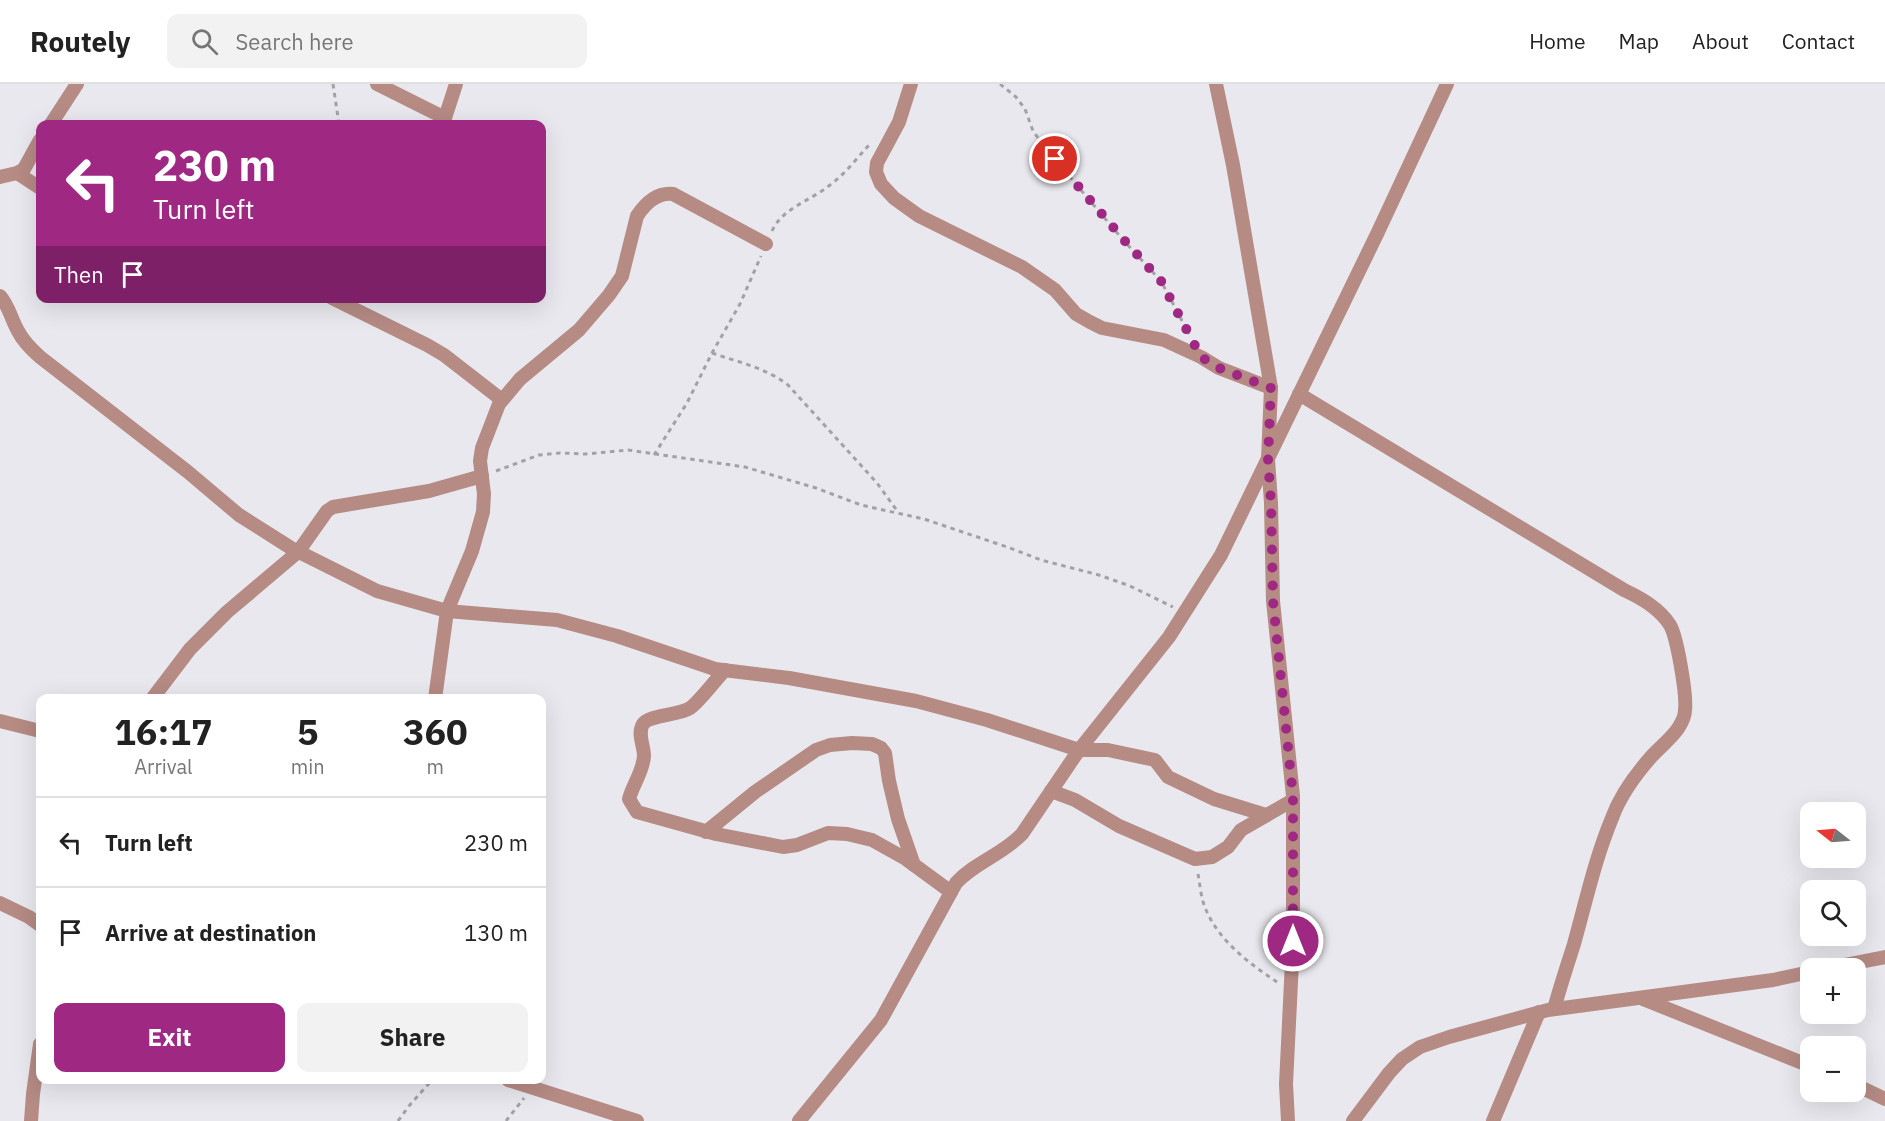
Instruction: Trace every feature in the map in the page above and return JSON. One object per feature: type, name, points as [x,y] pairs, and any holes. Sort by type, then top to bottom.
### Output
[{"type":"street","points":[[54,120],[77,84]]},
{"type":"street","points":[[377,84],[442,120]]},
{"type":"street","points":[[444,120],[456,84]]},
{"type":"street","points":[[911,84],[899,122],[877,163],[876,172],[881,184],[894,198],[919,216],[1022,267],[1055,290],[1077,314],[1090,322],[1102,328],[1164,340],[1219,368],[1271,388]]},
{"type":"street","points":[[1216,84],[1233,165],[1271,388],[1268,459],[1273,601],[1293,800],[1293,941],[1286,1084],[1288,1121]]},
{"type":"street","points":[[800,1121],[881,1020],[951,892],[964,874],[1011,847],[1079,750],[1185,613],[1221,555],[1378,232],[1447,84]]},
{"type":"street","points":[[0,177],[24,169],[36,147]]},
{"type":"street","points":[[17,173],[36,185]]},
{"type":"street","points":[[436,694],[447,611],[472,551],[483,512],[484,494],[480,461],[482,448],[499,404],[520,379],[579,330],[609,294],[622,276],[637,216],[642,208],[656,197],[673,194],[766,244]]},
{"type":"street","points":[[0,296],[6,302],[18,331],[28,346],[40,357],[188,472],[238,514],[298,552],[377,591],[447,611],[557,620],[617,636],[686,661],[725,670],[789,678],[936,705],[1079,750],[1108,750],[1155,760],[1168,777],[1214,799],[1266,815]]},
{"type":"street","points":[[356,303],[444,355],[502,400]]},
{"type":"street","points":[[1299,394],[1644,600],[1671,626],[1684,689],[1685,713],[1680,726],[1650,759],[1621,799],[1612,816],[1593,869],[1554,1009]]},
{"type":"street","points":[[156,694],[190,649],[227,612],[298,552],[327,511],[333,507],[429,491],[482,476]]},
{"type":"street","points":[[725,670],[691,708],[670,716],[645,721],[641,731],[644,754],[642,767],[630,799],[634,809],[642,815],[783,847],[797,845],[828,833],[847,834],[872,840],[914,865],[951,892]]},
{"type":"street","points":[[0,721],[36,730]]},
{"type":"street","points":[[706,831],[755,792],[816,750],[830,745],[872,744],[881,748],[885,753],[898,819],[914,865]]},
{"type":"street","points":[[1051,791],[1075,800],[1119,826],[1195,859],[1212,857],[1228,847],[1241,830],[1293,800]]},
{"type":"street","points":[[0,903],[36,922]]},
{"type":"street","points":[[1866,961],[1885,957]]},
{"type":"street","points":[[1353,1121],[1402,1059],[1420,1047],[1449,1037],[1554,1009],[1773,980],[1800,974]]},
{"type":"street","points":[[1641,998],[1800,1062]]},
{"type":"street","points":[[1493,1121],[1539,1012]]},
{"type":"street","points":[[32,1121],[36,1073]]},
{"type":"street","points":[[520,1084],[637,1121]]},
{"type":"street","points":[[1866,1090],[1885,1099]]},
{"type":"path","points":[[333,84],[338,120]]},
{"type":"path","points":[[1000,84],[1016,97],[1025,109],[1033,131],[1043,145],[1161,281],[1201,357]]},
{"type":"path","points":[[654,455],[687,403],[740,304],[776,223],[784,214],[831,184],[872,142]]},
{"type":"path","points":[[712,353],[765,371],[788,385],[876,483],[899,514]]},
{"type":"path","points":[[482,476],[540,455],[628,450],[745,467],[806,485],[861,505],[924,519],[1041,560],[1109,579],[1130,586],[1185,613]]},
{"type":"path","points":[[1195,859],[1206,910],[1220,932],[1234,950],[1291,992]]},
{"type":"path","points":[[398,1121],[428,1084]]},
{"type":"path","points":[[506,1121],[532,1088]]},
{"type":"route","points":[[1055,159],[1161,281],[1201,357],[1219,368],[1271,388],[1268,459],[1273,601],[1293,796],[1293,941]]}]
